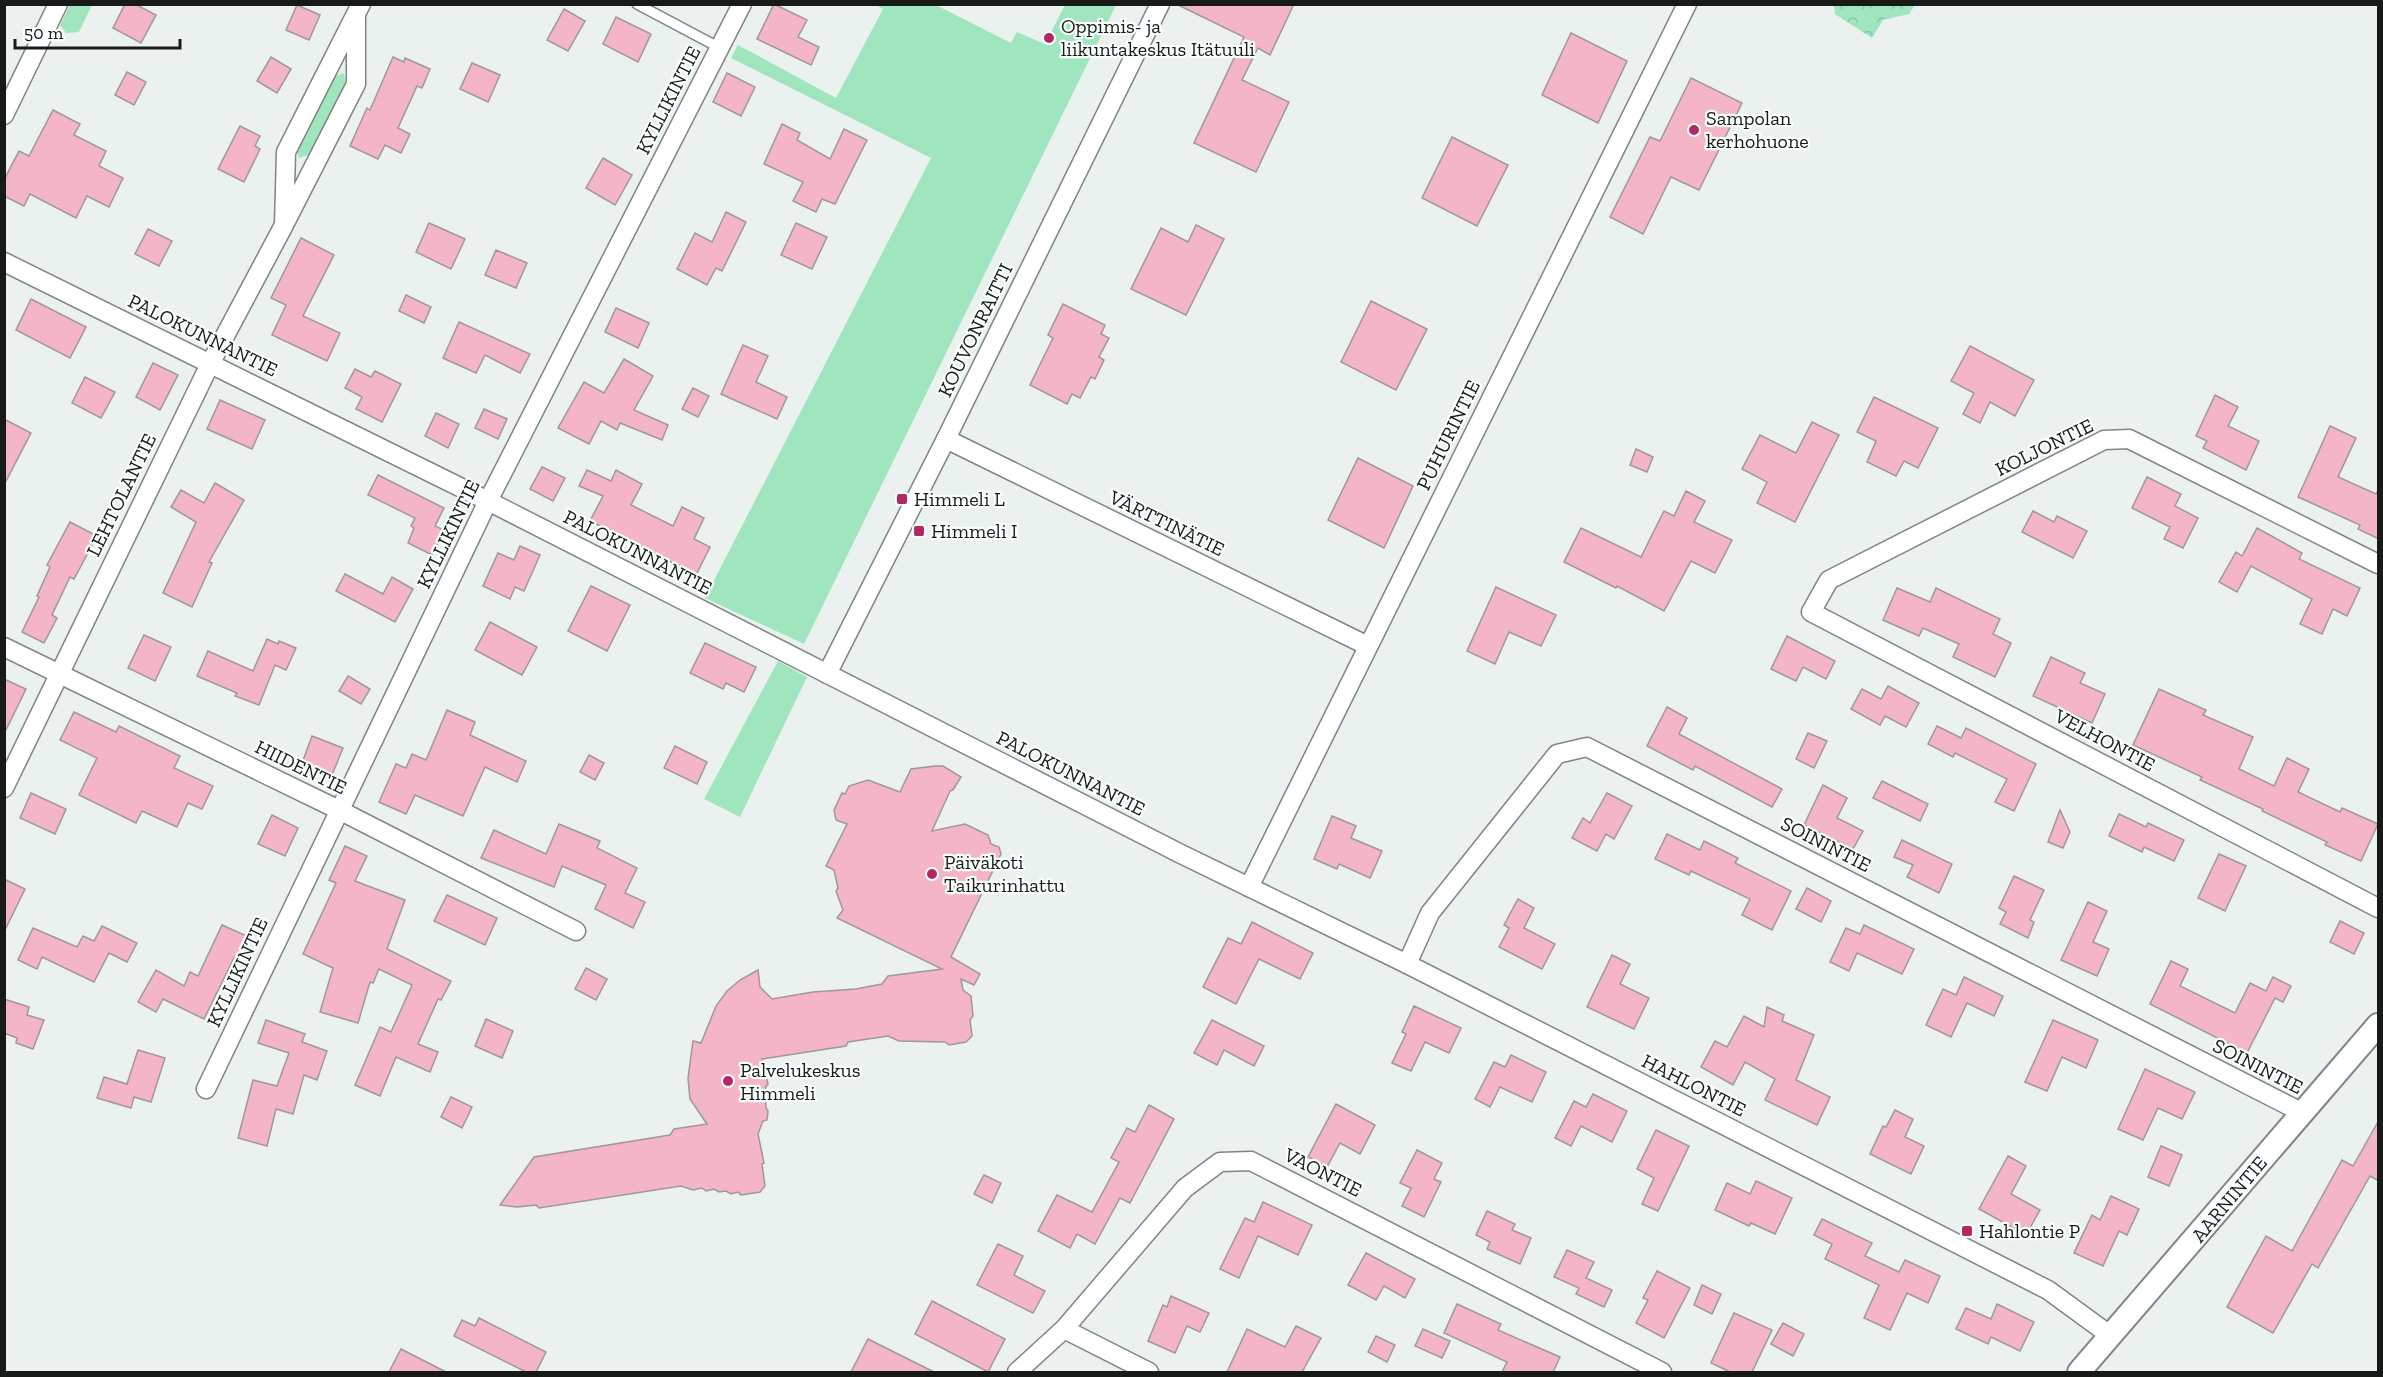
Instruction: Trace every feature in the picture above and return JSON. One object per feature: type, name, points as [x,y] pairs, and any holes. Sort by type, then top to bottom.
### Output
[{"type":"street","points":[[4,115],[58,4]]},
{"type":"street","name":"KYLLIKINTIE","points":[[206,1089],[488,501],[742,4]]},
{"type":"street","name":"KOUVONRAITTI","points":[[827,674],[946,439],[1160,4]]},
{"type":"street","name":"PUHURINTIE","points":[[1249,886],[1687,4]]},
{"type":"street","name":"LEHTOLANTIE","points":[[284,225],[286,152],[358,9]]},
{"type":"street","name":"LEHTOLANTIE","points":[[4,788],[210,364],[356,84],[358,9]]},
{"type":"street","name":"PALOKUNNANTIE","points":[[4,262],[488,501],[1249,886]]},
{"type":"street","name":"VÄRTTINÄTIE","points":[[946,439],[1368,646]]},
{"type":"street","name":"KOLJONTIE","points":[[1810,612],[1829,580],[2104,440],[2129,440],[2379,564]]},
{"type":"street","name":"VELHONTIE","points":[[1810,612],[2379,908]]},
{"type":"street","name":"HIIDENTIE","points":[[4,647],[339,810],[576,931]]},
{"type":"street","name":"SOININTIE","points":[[1407,964],[1430,914],[1557,754],[1587,747],[2303,1113]]},
{"type":"street","name":"HAHLONTIE","points":[[1249,886],[2048,1290],[2111,1335]]},
{"type":"street","name":"AARNINTIE","points":[[2079,1372],[2379,1025]]},
{"type":"street","name":"VAONTIE","points":[[1017,1372],[1064,1329],[1185,1188],[1220,1162],[1251,1161],[1662,1372]]},
{"type":"street","points":[[1064,1329],[1149,1372]]},
{"type":"lane","points":[[637,4],[720,48]]},
{"type":"green space","points":[[1834,4],[1915,5],[1909,14],[1883,20],[1872,38],[1835,14]]},
{"type":"green space","points":[[70,5],[92,5],[79,32],[66,33],[60,25]]},
{"type":"green space","points":[[875,5],[936,5],[1011,43],[1017,32],[1045,44],[1065,5],[1116,5],[804,644],[705,598],[931,158],[731,58],[738,45],[836,98],[883,9]]},
{"type":"green space","points":[[344,73],[346,89],[311,154],[299,158],[296,147],[329,78]]},
{"type":"green space","points":[[778,661],[807,677],[740,817],[704,799]]},
{"type":"building","points":[[125,4],[135,4],[156,15],[141,43],[113,28]]},
{"type":"building","points":[[774,4],[807,20],[798,37],[819,47],[811,65],[757,39]]},
{"type":"building","points":[[1176,4],[1294,4],[1270,55],[1258,48],[1242,80],[1289,102],[1256,172],[1194,143],[1244,37]]},
{"type":"building","points":[[297,5],[320,15],[309,40],[286,30]]},
{"type":"building","points":[[564,9],[585,21],[568,51],[547,40]]},
{"type":"building","points":[[616,17],[651,34],[638,62],[603,44]]},
{"type":"building","points":[[1571,33],[1627,61],[1598,123],[1542,95]]},
{"type":"building","points":[[271,57],[291,69],[277,93],[257,81]]},
{"type":"building","points":[[393,57],[404,62],[405,58],[430,69],[422,88],[417,86],[398,128],[410,134],[401,153],[385,145],[378,159],[350,146],[367,108],[370,110]]},
{"type":"building","points":[[472,63],[500,75],[488,102],[460,89]]},
{"type":"building","points":[[127,72],[146,82],[134,105],[115,95]]},
{"type":"building","points":[[727,73],[755,87],[741,116],[713,102]]},
{"type":"building","points":[[1691,78],[1742,103],[1699,190],[1671,177],[1643,234],[1610,217],[1650,137],[1660,141]]},
{"type":"building","points":[[53,110],[80,124],[74,135],[106,151],[99,166],[123,178],[109,207],[87,196],[76,218],[30,194],[24,206],[4,196],[4,180],[19,151],[29,156]]},
{"type":"building","points":[[782,124],[800,133],[797,140],[830,159],[844,129],[867,140],[835,204],[822,199],[816,212],[793,201],[803,182],[764,164]]},
{"type":"building","points":[[240,126],[260,136],[255,146],[260,149],[244,182],[218,169]]},
{"type":"building","points":[[1452,137],[1508,165],[1477,226],[1422,198]]},
{"type":"building","points":[[603,158],[632,175],[615,205],[586,188]]},
{"type":"building","points":[[726,212],[746,222],[722,271],[716,268],[707,285],[677,269],[695,233],[712,242]]},
{"type":"building","points":[[429,223],[465,239],[451,269],[416,252]]},
{"type":"building","points":[[796,223],[827,237],[812,269],[781,255]]},
{"type":"building","points":[[1196,225],[1224,239],[1186,315],[1131,289],[1161,228],[1188,242]]},
{"type":"building","points":[[148,229],[172,241],[159,266],[135,254]]},
{"type":"building","points":[[301,238],[334,255],[303,316],[340,333],[327,361],[272,335],[286,305],[271,298]]},
{"type":"building","points":[[496,250],[527,263],[516,288],[485,275]]},
{"type":"building","points":[[406,295],[431,307],[424,323],[399,311]]},
{"type":"building","points":[[31,299],[86,327],[70,358],[16,330]]},
{"type":"building","points":[[1371,301],[1427,329],[1396,390],[1341,362]]},
{"type":"building","points":[[1063,304],[1105,325],[1101,334],[1109,338],[1099,357],[1104,360],[1095,379],[1091,377],[1080,398],[1072,394],[1067,404],[1030,385],[1053,338],[1048,335]]},
{"type":"building","points":[[616,308],[649,323],[638,348],[605,332]]},
{"type":"building","points":[[459,322],[530,354],[520,373],[485,355],[476,373],[443,358]]},
{"type":"building","points":[[743,345],[768,356],[756,382],[787,397],[777,419],[721,394]]},
{"type":"building","points":[[1970,346],[2034,380],[2015,416],[1990,402],[1980,423],[1963,414],[1974,393],[1951,381]]},
{"type":"building","points":[[624,359],[653,376],[634,410],[668,425],[662,440],[620,423],[617,430],[601,421],[589,444],[558,428],[584,382],[604,393]]},
{"type":"building","points":[[153,363],[178,375],[160,410],[136,397]]},
{"type":"building","points":[[355,369],[371,377],[375,371],[401,384],[382,422],[356,409],[362,397],[345,388]]},
{"type":"building","points":[[85,377],[115,392],[101,418],[72,403]]},
{"type":"building","points":[[693,388],[709,396],[698,417],[682,409]]},
{"type":"building","points":[[2215,395],[2238,407],[2228,426],[2259,441],[2246,470],[2203,448],[2207,441],[2196,436]]},
{"type":"building","points":[[1874,397],[1938,428],[1918,468],[1904,461],[1896,476],[1867,462],[1876,441],[1857,432]]},
{"type":"building","points":[[220,400],[265,420],[252,449],[207,429]]},
{"type":"building","points":[[484,409],[507,419],[498,439],[475,428]]},
{"type":"building","points":[[436,413],[459,424],[448,448],[425,436]]},
{"type":"building","points":[[4,419],[31,433],[4,485]]},
{"type":"building","points":[[1812,422],[1839,435],[1795,522],[1757,503],[1767,482],[1742,469],[1760,435],[1796,453]]},
{"type":"building","points":[[2330,426],[2356,438],[2338,477],[2376,494],[2379,488],[2379,539],[2358,529],[2360,525],[2298,497]]},
{"type":"building","points":[[1636,449],[1653,457],[1647,472],[1630,465]]},
{"type":"building","points":[[1358,458],[1413,486],[1384,548],[1328,520]]},
{"type":"building","points":[[542,467],[565,478],[553,501],[530,489]]},
{"type":"building","points":[[587,470],[611,481],[616,470],[642,484],[631,505],[673,526],[682,507],[704,518],[694,539],[710,547],[696,575],[590,521],[603,496],[579,486]]},
{"type":"building","points":[[378,475],[444,508],[435,526],[444,530],[432,555],[408,543],[415,518],[368,495]]},
{"type":"building","points":[[2147,477],[2181,494],[2175,506],[2198,518],[2183,548],[2164,539],[2170,527],[2132,508]]},
{"type":"building","points":[[215,483],[244,500],[209,562],[212,563],[192,607],[163,593],[196,522],[171,507],[181,490],[204,503]]},
{"type":"building","points":[[1686,491],[1705,501],[1694,522],[1732,540],[1715,573],[1691,561],[1664,611],[1564,562],[1581,528],[1641,557],[1664,511],[1674,516]]},
{"type":"building","points":[[2033,511],[2054,522],[2057,516],[2087,531],[2073,558],[2022,532]]},
{"type":"building","points":[[70,522],[97,536],[74,579],[70,577],[52,615],[57,618],[44,643],[22,632],[39,597],[37,596],[50,567],[47,565]]},
{"type":"building","points":[[2257,528],[2302,553],[2299,559],[2360,588],[2347,616],[2333,609],[2322,634],[2300,624],[2312,599],[2251,566],[2237,592],[2219,582],[2236,552],[2242,556]]},
{"type":"building","points":[[520,546],[540,555],[524,591],[515,587],[510,599],[483,586],[498,553],[514,560]]},
{"type":"building","points":[[345,574],[383,594],[392,577],[413,589],[395,622],[336,591]]},
{"type":"building","points":[[591,586],[630,605],[607,651],[568,631]]},
{"type":"building","points":[[1496,587],[1556,615],[1541,646],[1509,632],[1495,664],[1467,651]]},
{"type":"building","points":[[1897,588],[1930,602],[1936,588],[2000,619],[1993,634],[2011,643],[1995,677],[1953,657],[1959,644],[1923,628],[1919,636],[1883,620]]},
{"type":"building","points":[[490,622],[537,647],[522,675],[475,650]]},
{"type":"building","points":[[144,635],[171,647],[155,681],[128,668]]},
{"type":"building","points":[[1787,636],[1835,661],[1826,679],[1803,667],[1796,681],[1771,669]]},
{"type":"building","points":[[267,639],[296,648],[286,670],[275,665],[259,705],[235,696],[237,693],[197,676],[208,651],[253,671]]},
{"type":"building","points":[[705,643],[756,667],[744,692],[726,683],[723,689],[690,673]]},
{"type":"building","points":[[2051,657],[2085,673],[2080,683],[2105,694],[2092,723],[2033,696]]},
{"type":"building","points":[[348,676],[370,689],[361,704],[339,691]]},
{"type":"building","points":[[4,679],[26,689],[4,734]]},
{"type":"building","points":[[1888,686],[1919,703],[1906,727],[1885,716],[1880,725],[1851,709],[1862,689],[1881,699]]},
{"type":"building","points":[[2159,689],[2206,710],[2203,715],[2253,737],[2239,769],[2274,786],[2287,758],[2309,769],[2298,792],[2340,812],[2342,808],[2378,824],[2361,861],[2325,845],[2327,842],[2262,811],[2263,809],[2200,780],[2202,777],[2133,745]]},
{"type":"building","points":[[1667,707],[1687,718],[1679,734],[1782,789],[1772,807],[1695,766],[1693,770],[1647,746]]},
{"type":"building","points":[[447,710],[475,722],[470,735],[526,761],[517,782],[485,767],[463,816],[415,795],[406,814],[379,802],[396,764],[406,768],[412,754],[426,760]]},
{"type":"building","points":[[74,712],[116,732],[119,726],[180,756],[174,768],[213,786],[202,809],[188,803],[177,827],[142,811],[136,823],[79,795],[97,758],[60,740]]},
{"type":"building","points":[[1937,726],[1961,738],[1966,728],[2036,764],[2014,811],[1995,802],[2007,779],[1955,753],[1953,757],[1928,744]]},
{"type":"building","points":[[1808,733],[1827,741],[1814,768],[1796,759]]},
{"type":"building","points":[[312,736],[343,748],[332,775],[302,763]]},
{"type":"building","points":[[675,746],[707,762],[697,784],[664,768]]},
{"type":"building","points":[[589,755],[604,763],[595,780],[580,772]]},
{"type":"building","points":[[943,766],[961,777],[950,791],[932,831],[965,824],[988,835],[991,844],[999,847],[1001,854],[951,957],[980,974],[974,985],[961,979],[963,990],[971,996],[972,1036],[966,1042],[949,1045],[945,1042],[899,1041],[888,1036],[848,1042],[846,1046],[762,1059],[768,1084],[765,1088],[768,1111],[767,1120],[763,1121],[758,1134],[764,1163],[762,1164],[765,1186],[760,1192],[741,1195],[738,1192],[731,1194],[714,1189],[706,1191],[702,1188],[693,1190],[681,1186],[539,1208],[536,1205],[517,1207],[500,1205],[534,1157],[670,1135],[674,1129],[707,1124],[690,1099],[688,1078],[693,1041],[701,1043],[716,1006],[727,991],[740,980],[758,970],[760,987],[772,999],[813,992],[856,989],[882,984],[888,976],[942,969],[837,918],[843,910],[836,891],[838,888],[834,870],[826,866],[847,824],[836,820],[834,810],[842,793],[845,794],[849,786],[868,780],[900,792],[911,769]]},
{"type":"building","points":[[1882,781],[1928,804],[1920,821],[1873,798]]},
{"type":"building","points":[[1823,785],[1847,798],[1837,818],[1863,831],[1853,849],[1804,825]]},
{"type":"building","points":[[31,793],[66,809],[55,834],[20,818]]},
{"type":"building","points":[[1607,793],[1632,806],[1614,839],[1606,834],[1597,851],[1572,838],[1583,818],[1590,823]]},
{"type":"building","points":[[2060,810],[2070,832],[2063,848],[2048,842]]},
{"type":"building","points":[[2119,814],[2146,827],[2148,823],[2184,840],[2174,861],[2144,847],[2142,852],[2109,836]]},
{"type":"building","points":[[272,815],[298,828],[285,856],[258,844]]},
{"type":"building","points":[[1332,816],[1356,826],[1351,838],[1382,851],[1370,878],[1339,864],[1337,869],[1314,859]]},
{"type":"building","points":[[559,824],[600,841],[597,848],[637,868],[625,893],[645,902],[633,928],[595,909],[606,885],[562,866],[554,887],[481,858],[494,830],[546,854]]},
{"type":"building","points":[[1667,834],[1700,850],[1704,841],[1738,858],[1735,863],[1791,891],[1772,930],[1742,915],[1750,899],[1691,871],[1689,875],[1655,859]]},
{"type":"building","points":[[1902,840],[1952,864],[1939,893],[1907,877],[1913,865],[1894,857]]},
{"type":"building","points":[[345,846],[367,856],[355,881],[405,900],[387,949],[451,981],[441,1000],[438,999],[418,1044],[438,1052],[430,1072],[396,1057],[380,1096],[355,1085],[380,1027],[391,1032],[412,985],[379,969],[373,983],[370,982],[358,1023],[320,1012],[333,968],[303,954],[336,883],[329,880]]},
{"type":"building","points":[[2219,854],[2246,866],[2225,911],[2198,898]]},
{"type":"building","points":[[2014,876],[2044,890],[2030,920],[2034,922],[2028,938],[2000,924],[2006,912],[1999,908]]},
{"type":"building","points":[[4,879],[25,889],[4,932]]},
{"type":"building","points":[[1807,888],[1831,901],[1821,922],[1796,909]]},
{"type":"building","points":[[447,895],[497,918],[485,945],[434,921]]},
{"type":"building","points":[[1518,899],[1534,908],[1524,928],[1555,944],[1542,969],[1499,947],[1509,928],[1504,925]]},
{"type":"building","points":[[2088,902],[2107,911],[2093,942],[2109,949],[2097,976],[2061,960]]},
{"type":"building","points":[[2340,921],[2364,933],[2354,954],[2330,942]]},
{"type":"building","points":[[1252,922],[1313,953],[1300,979],[1259,959],[1236,1004],[1203,987],[1228,938],[1241,944]]},
{"type":"building","points":[[222,925],[249,937],[238,960],[234,958],[204,1019],[163,999],[156,1012],[138,1002],[156,970],[184,986],[190,972],[198,976]]},
{"type":"building","points":[[1864,925],[1914,949],[1902,974],[1857,953],[1849,971],[1830,962],[1846,928],[1860,934]]},
{"type":"building","points":[[102,926],[137,943],[127,962],[109,953],[94,982],[42,957],[37,969],[18,960],[33,928],[77,947],[83,936],[94,941]]},
{"type":"building","points":[[1612,955],[1630,964],[1620,984],[1649,998],[1634,1029],[1587,1007]]},
{"type":"building","points":[[2171,961],[2188,969],[2180,986],[2235,1013],[2250,983],[2266,991],[2273,977],[2291,986],[2283,1002],[2275,998],[2247,1053],[2150,1004]]},
{"type":"building","points":[[586,968],[607,979],[596,1000],[575,989]]},
{"type":"building","points":[[1964,977],[2003,996],[1994,1016],[1967,1003],[1951,1037],[1926,1025],[1943,989],[1956,995]]},
{"type":"building","points":[[4,999],[29,1007],[27,1015],[44,1020],[33,1049],[16,1043],[17,1038],[4,1033]]},
{"type":"building","points":[[1414,1006],[1461,1028],[1449,1053],[1425,1042],[1411,1071],[1392,1063],[1406,1034],[1402,1032]]},
{"type":"building","points":[[1767,1007],[1784,1015],[1782,1021],[1814,1035],[1796,1080],[1830,1097],[1817,1125],[1765,1100],[1775,1079],[1745,1062],[1733,1085],[1701,1067],[1715,1041],[1727,1047],[1744,1016],[1764,1027]]},
{"type":"building","points":[[486,1019],[513,1031],[502,1058],[475,1046]]},
{"type":"building","points":[[266,1020],[305,1034],[302,1042],[327,1051],[317,1080],[304,1075],[293,1114],[276,1109],[267,1146],[238,1138],[253,1080],[277,1086],[289,1053],[258,1043]]},
{"type":"building","points":[[1212,1020],[1264,1046],[1254,1066],[1224,1050],[1217,1065],[1194,1053]]},
{"type":"building","points":[[2053,1020],[2098,1040],[2086,1068],[2062,1057],[2047,1091],[2025,1082]]},
{"type":"building","points":[[138,1050],[165,1058],[151,1102],[134,1097],[131,1108],[97,1098],[104,1077],[127,1084]]},
{"type":"building","points":[[1511,1055],[1546,1072],[1532,1102],[1500,1087],[1490,1107],[1475,1099],[1494,1062],[1505,1067]]},
{"type":"building","points":[[2145,1069],[2195,1092],[2182,1119],[2158,1108],[2143,1140],[2118,1129]]},
{"type":"building","points":[[1593,1094],[1627,1111],[1612,1142],[1581,1126],[1571,1146],[1555,1138],[1574,1101],[1586,1107]]},
{"type":"building","points":[[451,1097],[472,1107],[462,1128],[441,1117]]},
{"type":"building","points":[[1336,1104],[1375,1125],[1360,1154],[1340,1143],[1327,1167],[1308,1157]]},
{"type":"building","points":[[1149,1105],[1174,1119],[1130,1203],[1120,1198],[1095,1244],[1077,1234],[1070,1248],[1038,1231],[1057,1195],[1092,1212],[1119,1162],[1111,1158],[1127,1128],[1135,1132]]},
{"type":"building","points":[[1895,1110],[1913,1119],[1905,1137],[1924,1146],[1911,1174],[1870,1154],[1883,1126],[1886,1127]]},
{"type":"building","points":[[2379,1120],[2379,1181],[2370,1176],[2318,1268],[2312,1264],[2273,1333],[2227,1307],[2266,1236],[2292,1251],[2342,1160],[2353,1166]]},
{"type":"building","points":[[1656,1130],[1689,1146],[1658,1211],[1642,1204],[1654,1178],[1637,1169]]},
{"type":"building","points":[[2161,1146],[2182,1155],[2169,1186],[2148,1177]]},
{"type":"building","points":[[1417,1150],[1442,1163],[1434,1179],[1441,1182],[1424,1217],[1402,1206],[1411,1188],[1400,1183]]},
{"type":"building","points":[[2008,1156],[2026,1166],[2011,1194],[2040,1210],[2026,1235],[1979,1209]]},
{"type":"building","points":[[984,1175],[1001,1183],[992,1203],[974,1194]]},
{"type":"building","points":[[1756,1181],[1792,1198],[1775,1234],[1751,1223],[1749,1226],[1715,1210],[1727,1183],[1750,1194]]},
{"type":"building","points":[[2111,1196],[2139,1209],[2127,1235],[2119,1231],[2103,1266],[2074,1253],[2092,1215],[2100,1220]]},
{"type":"building","points":[[1263,1202],[1312,1225],[1298,1255],[1258,1236],[1239,1278],[1220,1269],[1245,1218],[1254,1222]]},
{"type":"building","points":[[1487,1211],[1515,1224],[1512,1230],[1531,1238],[1520,1264],[1487,1249],[1490,1242],[1476,1235]]},
{"type":"building","points":[[1822,1219],[1872,1243],[1865,1256],[1899,1272],[1905,1260],[1940,1276],[1928,1303],[1907,1293],[1890,1330],[1864,1318],[1879,1285],[1825,1259],[1832,1244],[1814,1235]]},
{"type":"building","points":[[998,1244],[1023,1256],[1014,1275],[1045,1291],[1033,1313],[977,1285]]},
{"type":"building","points":[[1567,1250],[1594,1262],[1586,1278],[1612,1290],[1604,1307],[1576,1294],[1579,1288],[1554,1277]]},
{"type":"building","points":[[1366,1253],[1415,1279],[1405,1298],[1384,1286],[1376,1300],[1348,1285]]},
{"type":"building","points":[[1657,1271],[1690,1288],[1664,1338],[1636,1323],[1648,1300],[1643,1298]]},
{"type":"building","points":[[1702,1285],[1721,1294],[1712,1314],[1694,1305]]},
{"type":"building","points":[[1171,1296],[1209,1313],[1200,1332],[1187,1326],[1175,1353],[1148,1341],[1163,1305],[1167,1307]]},
{"type":"building","points":[[932,1301],[1005,1339],[988,1372],[915,1334]]},
{"type":"building","points":[[1457,1304],[1501,1324],[1498,1330],[1560,1357],[1553,1372],[1502,1372],[1507,1362],[1444,1333]]},
{"type":"building","points":[[1997,1304],[2034,1322],[2020,1351],[1991,1337],[1988,1344],[1956,1329],[1966,1308],[1991,1319]]},
{"type":"building","points":[[1734,1313],[1772,1330],[1752,1372],[1730,1372],[1711,1363]]},
{"type":"building","points":[[479,1318],[546,1352],[536,1372],[526,1372],[454,1336],[462,1320],[475,1326]]},
{"type":"building","points":[[1783,1323],[1804,1334],[1793,1356],[1771,1344]]},
{"type":"building","points":[[1296,1326],[1321,1338],[1302,1372],[1227,1372],[1247,1329],[1285,1347]]},
{"type":"building","points":[[1423,1329],[1450,1341],[1442,1358],[1415,1346]]},
{"type":"building","points":[[1376,1336],[1395,1345],[1387,1362],[1368,1352]]},
{"type":"building","points":[[868,1339],[934,1372],[851,1372]]},
{"type":"building","points":[[401,1349],[446,1372],[389,1372]]},
{"type":"place","name":"Oppimis- ja liikuntakeskus Itätuuli","points":[[1049,38]]},
{"type":"place","name":"Sampolan kerhohuone","points":[[1694,130]]},
{"type":"place","name":"Himmeli L","points":[[902,499]]},
{"type":"place","name":"Himmeli I","points":[[919,531]]},
{"type":"place","name":"Päiväkoti Taikurinhattu","points":[[932,874]]},
{"type":"place","name":"Palvelukeskus Himmeli","points":[[728,1081]]},
{"type":"place","name":"Hahlontie P","points":[[1967,1231]]}]
